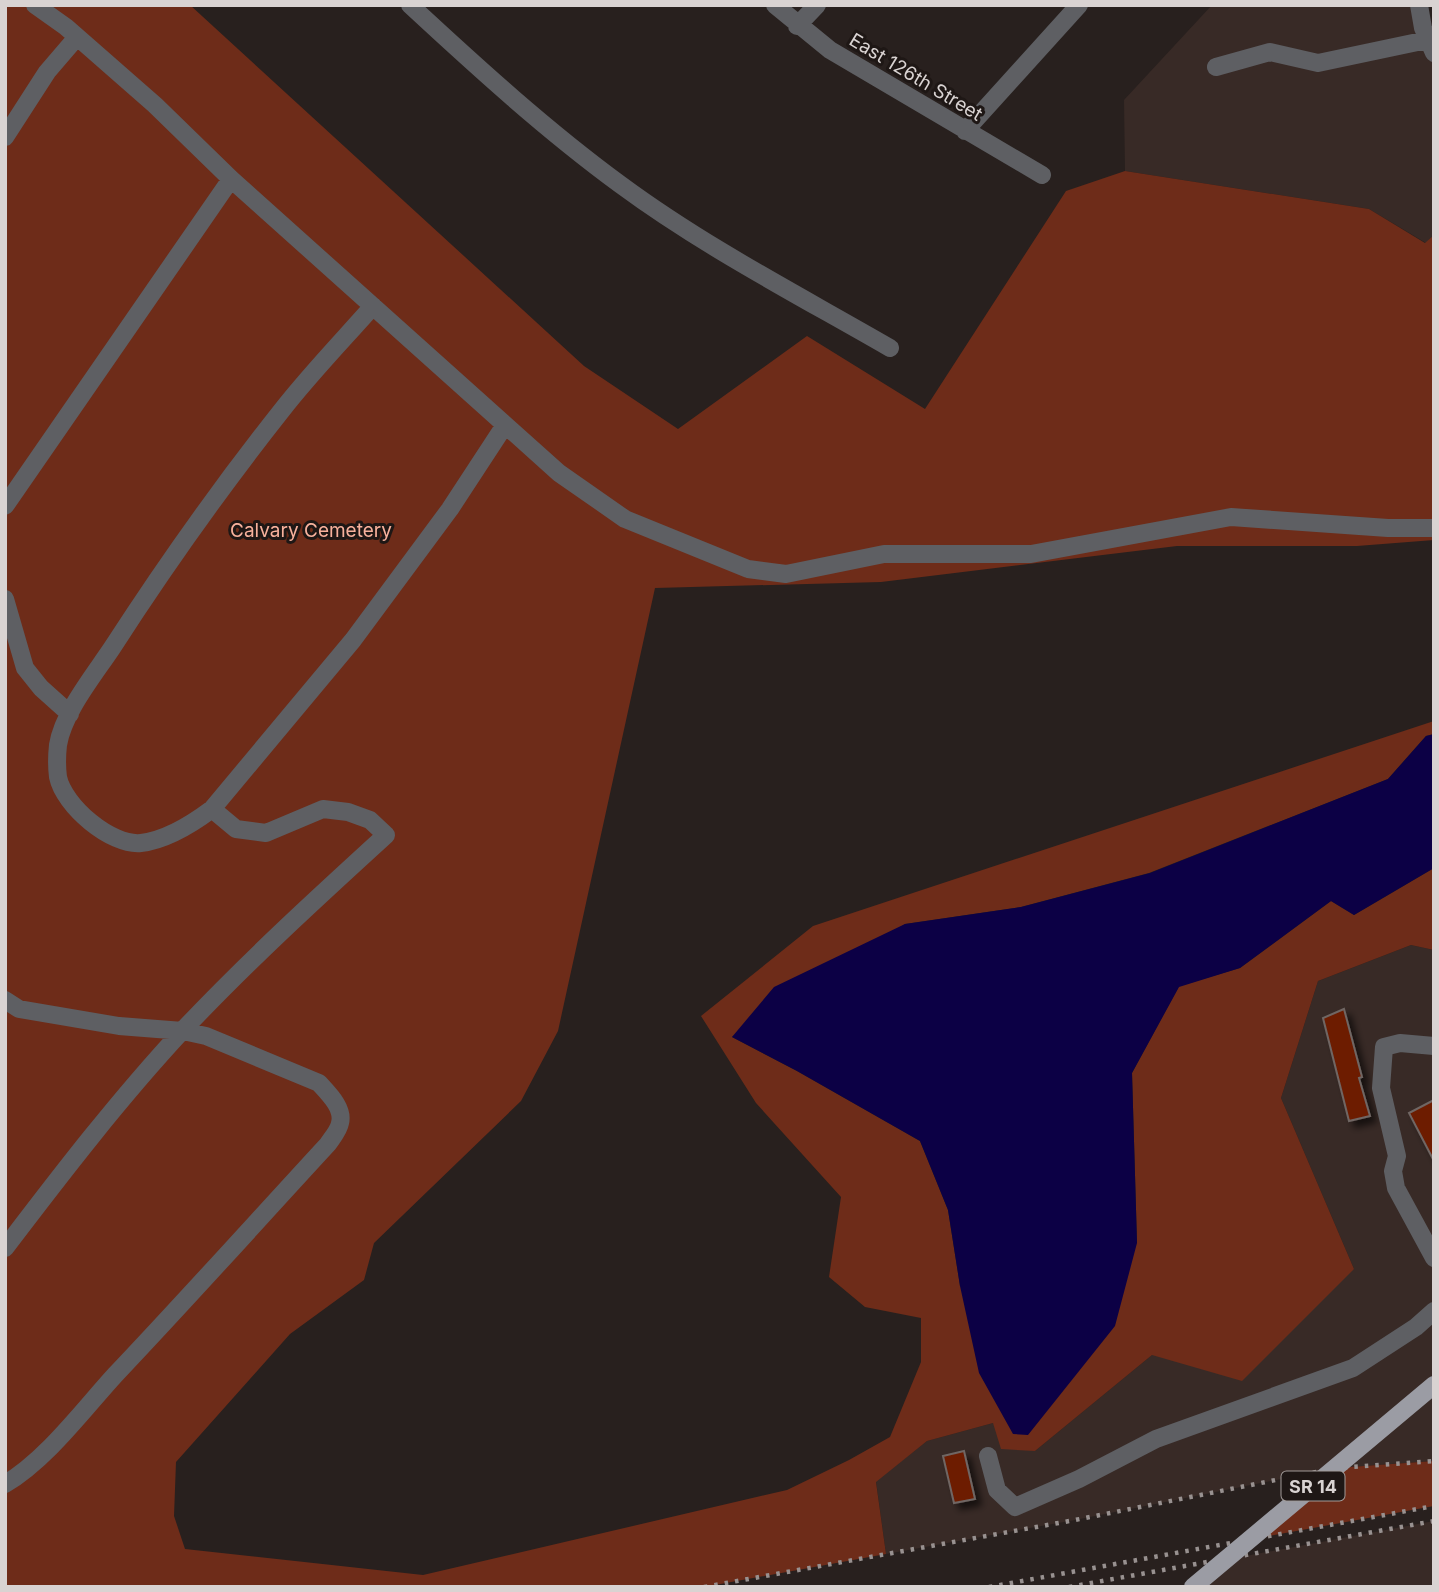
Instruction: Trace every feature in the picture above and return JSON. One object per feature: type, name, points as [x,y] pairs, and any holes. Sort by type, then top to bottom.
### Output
[{"type":"main road","name":"SR 14","points":[[1193,1587],[1434,1385]]},
{"type":"street","points":[[35,5],[77,37],[155,105],[231,179],[559,473],[625,519],[748,569],[786,574],[884,554],[1031,554],[1231,517],[1388,528],[1434,528]]},
{"type":"street","points":[[410,5],[527,112],[621,186],[684,229],[890,348]]},
{"type":"street","name":"East 126th Street","points":[[775,5],[797,26],[830,50],[1042,175]]},
{"type":"street","points":[[797,26],[817,5]]},
{"type":"street","points":[[965,131],[1079,5]]},
{"type":"street","points":[[1216,67],[1270,52],[1318,64],[1430,47],[1419,5]]},
{"type":"street","points":[[5,137],[47,72],[77,37]]},
{"type":"street","points":[[5,506],[231,179]]},
{"type":"street","points":[[373,306],[283,408],[166,564],[70,714],[58,745],[58,779],[75,809],[98,828],[117,838],[139,843],[168,835],[212,809],[353,640],[450,509],[505,425]]},
{"type":"street","points":[[5,598],[25,668],[41,688],[70,714]]},
{"type":"street","points":[[5,1248],[83,1145],[183,1031],[306,909],[386,835],[370,820],[348,812],[323,809],[266,833],[236,829],[212,809]]},
{"type":"street","points":[[5,1484],[46,1449],[176,1310],[328,1144],[341,1123],[332,1096],[319,1083],[206,1036],[183,1031],[119,1026],[10,1008]]},
{"type":"street","points":[[1434,1046],[1400,1043],[1384,1047],[1381,1088],[1397,1156],[1393,1171],[1396,1188],[1434,1258]]},
{"type":"street","points":[[988,1456],[997,1490],[1015,1507],[1079,1479],[1156,1439],[1353,1368],[1434,1311]]},
{"type":"shaded area","points":[[1212,5],[1419,5],[1434,53],[1434,235],[1426,243],[1369,209],[1125,171],[1124,100]]},
{"type":"shaded area","points":[[1434,734],[1434,868],[1354,915],[1331,901],[1240,968],[1179,987],[1132,1073],[1137,1243],[1115,1326],[1028,1435],[1013,1434],[979,1373],[960,1286],[948,1210],[920,1141],[732,1037],[774,987],[905,924],[1021,907],[1150,873],[1388,779],[1426,736]]},
{"type":"shaded area","points":[[1411,945],[1434,950],[1434,1461],[1336,1468],[886,1554],[876,1481],[927,1441],[993,1423],[1035,1451],[1152,1355],[1354,1269],[1281,1098],[1318,981]]},
{"type":"shaded area","points":[[1434,1521],[1434,1587],[1192,1587],[1224,1560]]},
{"type":"green space","name":"Calvary Cemetery","points":[[5,5],[190,5],[584,366],[678,429],[807,336],[925,409],[1066,191],[1125,171],[1369,209],[1425,243],[1434,235],[1434,540],[1357,546],[1177,546],[881,582],[655,588],[558,1031],[521,1101],[374,1243],[364,1280],[290,1334],[176,1462],[174,1516],[185,1549],[423,1575],[787,1490],[890,1437],[921,1362],[921,1318],[865,1307],[829,1277],[841,1197],[756,1103],[701,1016],[813,926],[1434,721],[1434,734],[1426,736],[1388,779],[1149,873],[1021,907],[905,924],[732,1037],[920,1141],[948,1210],[960,1286],[1137,1243],[1132,1073],[1179,986],[1240,968],[1331,901],[1354,915],[1434,868],[1434,950],[1411,945],[1318,981],[1281,1098],[1354,1269],[1242,1381],[1152,1355],[1035,1451],[1001,1449],[993,1423],[927,1441],[876,1482],[886,1554],[704,1587],[5,1587]]},
{"type":"green space","points":[[1434,1461],[1434,1506],[1247,1540],[1336,1468]]},
{"type":"building","points":[[1344,1009],[1370,1116],[1349,1121],[1323,1018]]},
{"type":"building","points":[[1434,1100],[1434,1161],[1409,1113]]},
{"type":"building","points":[[964,1451],[975,1499],[954,1503],[943,1456]]},
{"type":"railway","points":[[704,1587],[1075,1520],[1336,1468],[1434,1461]]},
{"type":"railway","points":[[989,1587],[1434,1506]]},
{"type":"railway","points":[[1069,1587],[1434,1521]]}]
